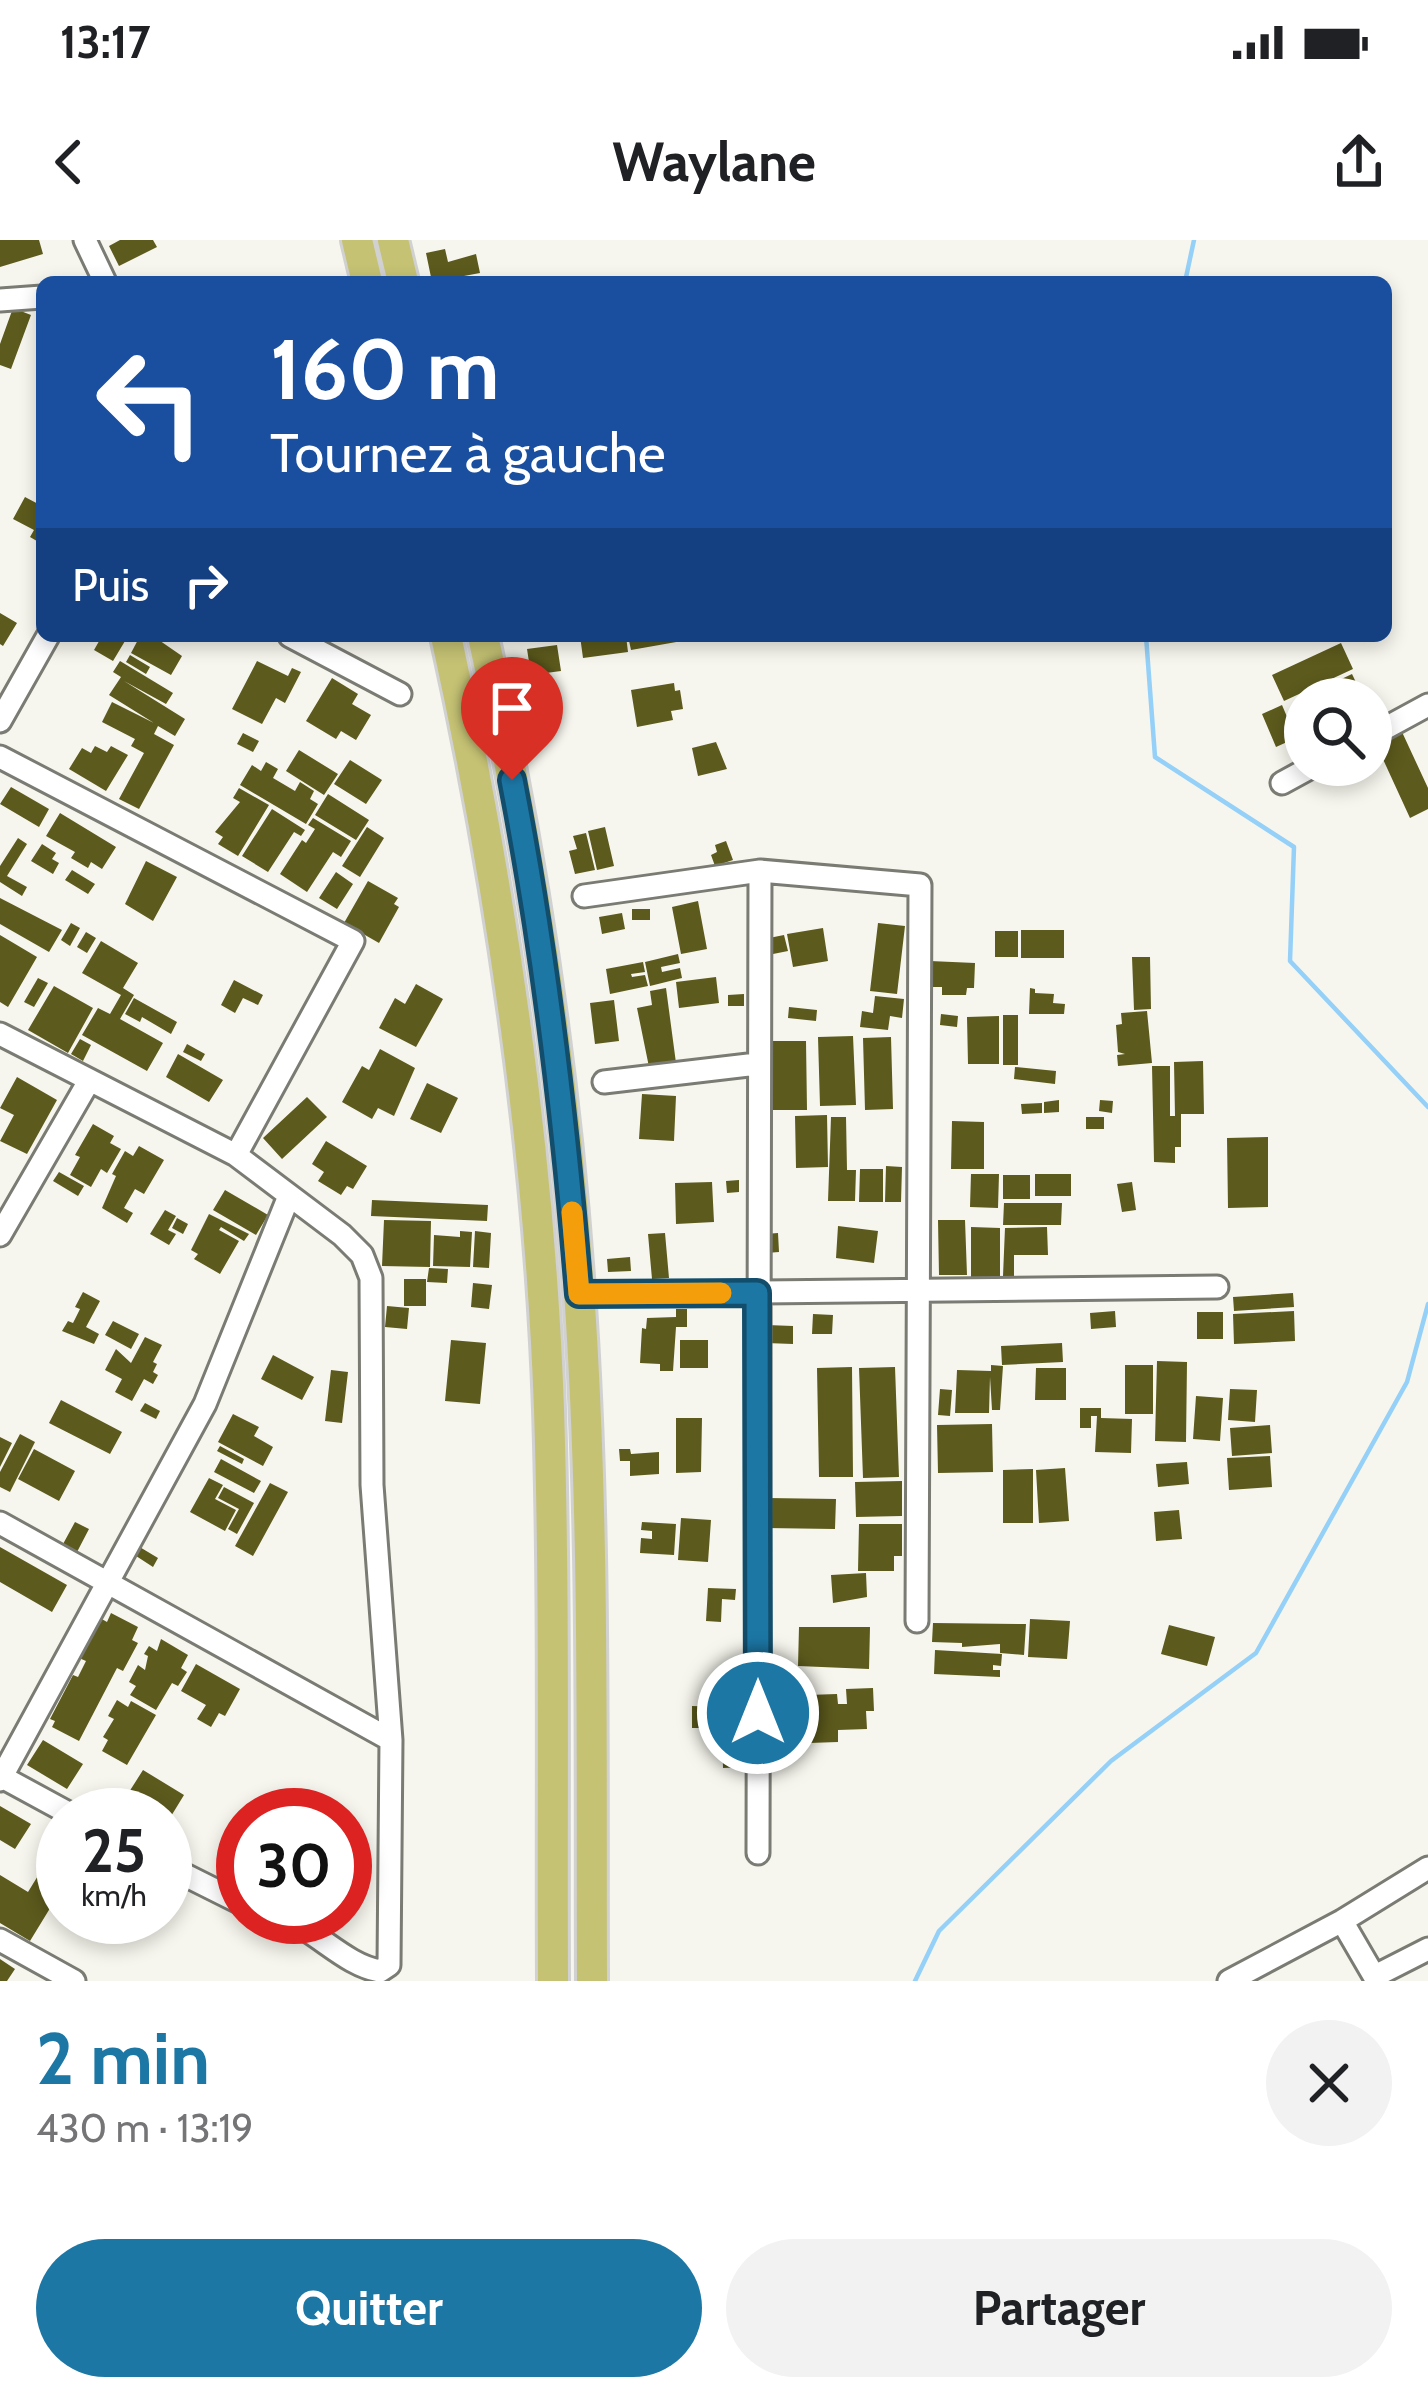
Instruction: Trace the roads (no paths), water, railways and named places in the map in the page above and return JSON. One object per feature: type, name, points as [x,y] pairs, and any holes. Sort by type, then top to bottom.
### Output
[{"type":"main road","points":[[357,240],[366,276]]},
{"type":"main road","points":[[393,240],[402,276]]},
{"type":"main road","points":[[447,642],[513,1004],[542,1295],[549,1408],[553,1981]]},
{"type":"main road","points":[[484,642],[536,906],[562,1087],[579,1294],[589,1518],[592,1981]]},
{"type":"street","points":[[85,240],[102,276]]},
{"type":"street","points":[[0,300],[36,297]]},
{"type":"street","points":[[0,721],[45,642]]},
{"type":"street","points":[[301,642],[400,694]]},
{"type":"street","points":[[1392,725],[1428,705]]},
{"type":"street","points":[[0,757],[353,941],[236,1155]]},
{"type":"street","points":[[584,896],[760,871],[920,885],[917,1621]]},
{"type":"street","points":[[758,1853],[760,871]]},
{"type":"street","points":[[0,1034],[236,1155],[342,1234],[362,1256],[371,1278],[372,1485],[391,1740],[389,1965],[380,1971],[367,1969],[331,1944]]},
{"type":"street","points":[[604,1082],[757,1064]]},
{"type":"street","points":[[0,1234],[89,1081]]},
{"type":"street","points":[[36,1797],[1,1779],[205,1404],[289,1196]]},
{"type":"street","points":[[579,1294],[1217,1288]]},
{"type":"street","points":[[0,1523],[391,1740]]},
{"type":"street","points":[[1229,1981],[1342,1921],[1428,1868]]},
{"type":"street","points":[[1342,1921],[1376,1978],[1428,1948]]},
{"type":"street","points":[[0,1940],[74,1981]]},
{"type":"waterway","points":[[1186,276],[1194,240]]},
{"type":"waterway","points":[[1146,642],[1155,757],[1294,847],[1290,961],[1428,1107]]},
{"type":"waterway","points":[[915,1981],[939,1931],[1111,1761],[1256,1653],[1407,1382],[1428,1304]]}]
